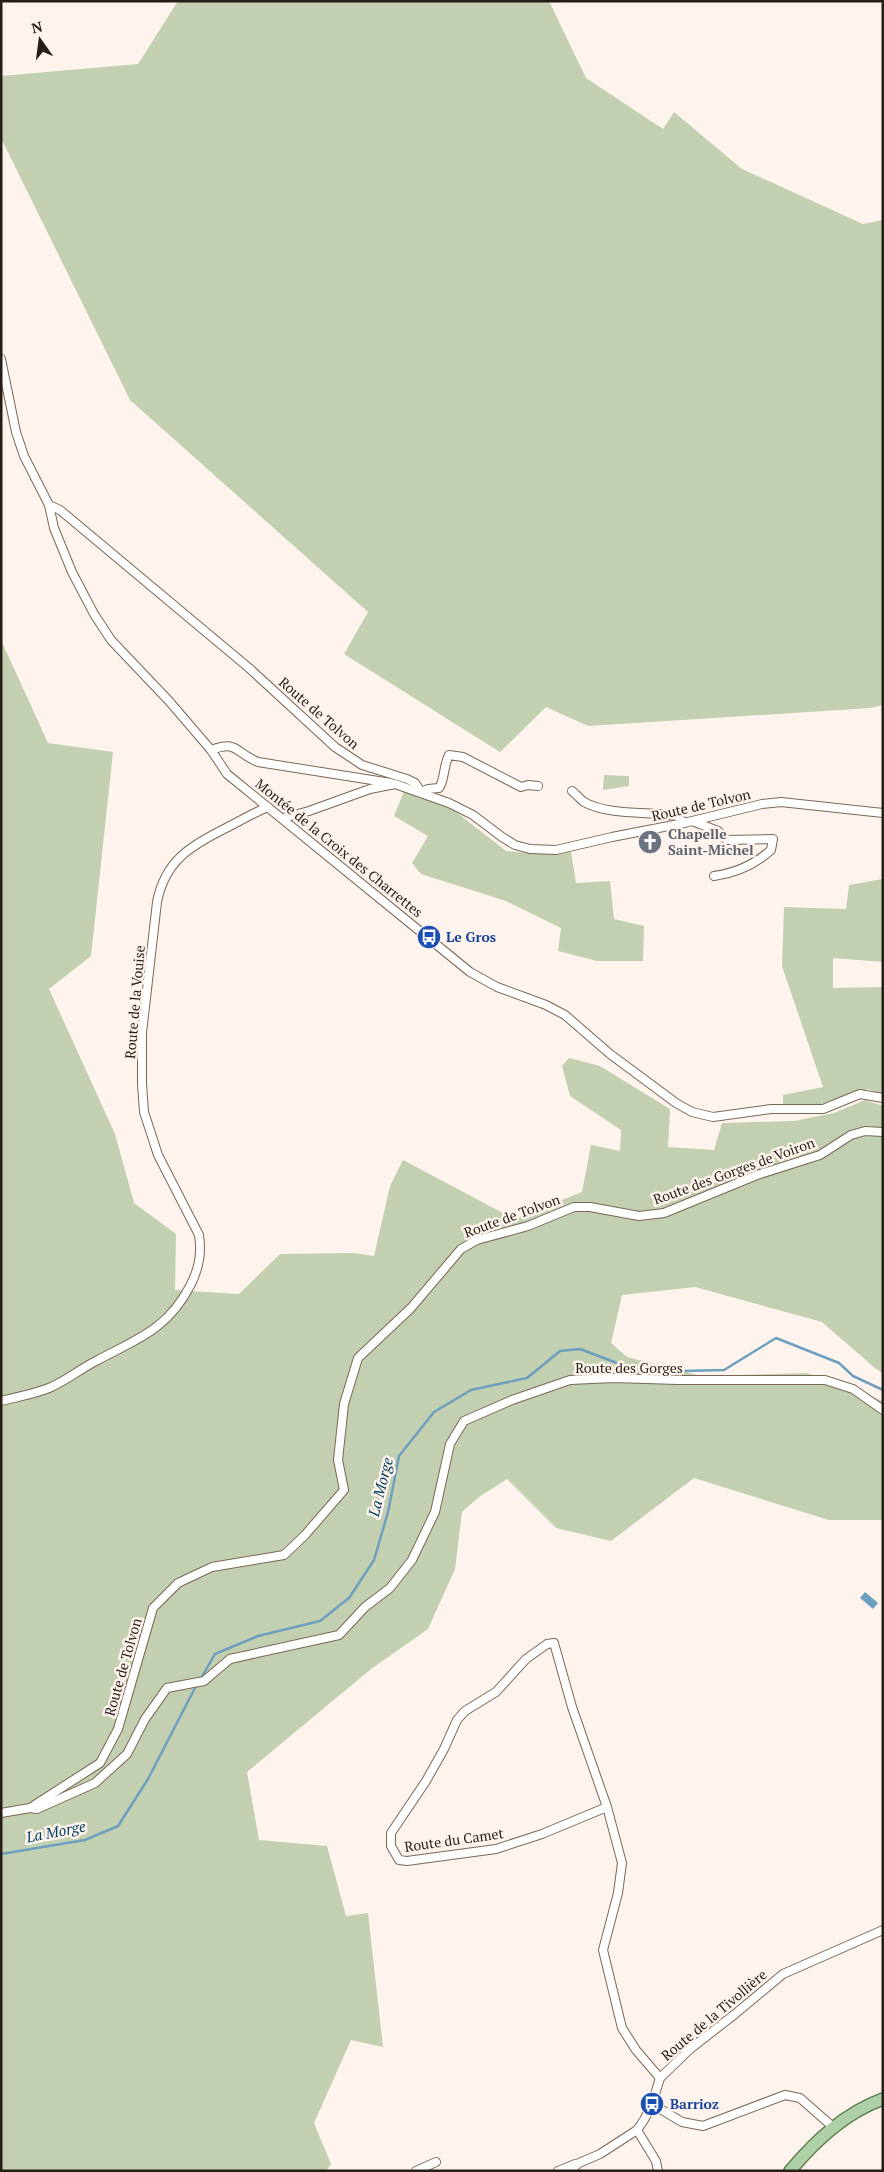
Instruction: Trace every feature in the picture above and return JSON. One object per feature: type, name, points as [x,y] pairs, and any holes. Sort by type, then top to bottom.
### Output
[{"type":"main road","points":[[790,2171],[833,2127],[850,2115],[883,2098]]},
{"type":"street","points":[[1,359],[16,432],[24,456],[49,505]]},
{"type":"street","name":"Montée de la Croix des Charrettes","points":[[49,505],[54,528],[72,572],[94,614],[111,640],[169,701],[211,750],[227,774],[470,972],[497,987],[546,1005],[565,1015],[610,1054],[676,1103],[692,1112],[713,1117],[771,1109],[822,1109],[860,1094],[883,1098]]},
{"type":"street","name":"Route de Tolvon","points":[[49,505],[60,510],[249,668],[335,748],[362,765],[415,783],[421,792],[473,815],[502,838],[515,845],[530,849],[556,850],[762,804],[781,802],[883,813]]},
{"type":"street","points":[[211,750],[225,745],[233,746],[247,758],[258,762],[396,784],[421,792],[439,788],[449,755],[463,757],[520,788],[528,785],[538,786]]},
{"type":"street","points":[[283,818],[309,812],[370,789],[396,784]]},
{"type":"street","points":[[572,791],[584,802],[598,807],[678,816],[688,822],[718,831],[727,840],[773,839],[771,850],[751,865],[731,874],[714,876]]},
{"type":"street","name":"Route de la Vouise","points":[[1,1401],[51,1387],[148,1334],[172,1314],[195,1276],[201,1249],[199,1234],[158,1155],[144,1112],[142,1033],[157,902],[160,886],[169,869],[181,855],[205,838],[268,807]]},
{"type":"street","name":"Route des Gorges de Voiron","points":[[590,1207],[640,1216],[664,1213],[757,1175],[820,1155],[851,1135],[865,1131],[883,1132]]},
{"type":"street","name":"Route de Tolvon","points":[[30,1808],[100,1763],[118,1729],[153,1608],[178,1583],[212,1567],[284,1556],[344,1490],[338,1460],[344,1404],[358,1358],[411,1308],[461,1249],[477,1240],[528,1226],[574,1207],[590,1207]]},
{"type":"street","name":"Route des Gorges","points":[[1,1813],[30,1808],[37,1809],[95,1782],[127,1754],[145,1719],[167,1688],[204,1681],[230,1659],[339,1635],[365,1608],[390,1588],[412,1560],[435,1512],[450,1444],[464,1421],[512,1400],[570,1380],[614,1378],[825,1380],[853,1389],[883,1410]]},
{"type":"street","name":"Route du Camet","points":[[607,1807],[542,1834],[496,1849],[407,1861],[399,1860],[391,1846],[392,1830],[426,1781],[460,1715],[496,1692],[526,1659],[550,1642],[556,1645],[572,1707],[607,1807],[622,1863],[618,1893],[603,1950],[622,2028],[636,2050],[660,2078]]},
{"type":"street","name":"Route de la Tivollière","points":[[570,2171],[579,2163],[600,2154],[637,2130],[652,2104],[660,2078],[690,2049],[783,1974],[883,1930]]},
{"type":"street","points":[[652,2104],[682,2122],[703,2126],[734,2116],[785,2095],[800,2098],[833,2127]]},
{"type":"street","points":[[637,2130],[656,2161],[658,2171]]},
{"type":"street","points":[[416,2171],[436,2162]]},
{"type":"street","points":[[558,2171],[579,2163]]},
{"type":"green space","points":[[178,1],[549,1],[586,78],[663,129],[674,112],[742,169],[863,224],[883,220],[883,705],[870,708],[588,726],[546,707],[500,752],[344,654],[368,612],[130,400],[1,138],[1,76],[138,64]]},
{"type":"green space","points":[[1,640],[48,743],[113,752],[91,956],[49,989],[115,1134],[134,1203],[176,1234],[175,1290],[239,1294],[280,1254],[354,1253],[374,1256],[390,1186],[403,1160],[514,1219],[582,1192],[591,1145],[620,1151],[621,1130],[570,1096],[562,1066],[569,1058],[600,1066],[670,1109],[668,1147],[714,1150],[722,1123],[794,1121],[834,1113],[865,1100],[883,1106],[883,1373],[822,1322],[695,1287],[622,1295],[611,1343],[627,1357],[701,1376],[807,1373],[883,1401],[883,1520],[829,1520],[694,1478],[611,1541],[556,1528],[507,1479],[479,1497],[462,1512],[455,1569],[428,1629],[371,1669],[247,1772],[259,1840],[327,1846],[346,1916],[368,1913],[383,2047],[351,2040],[314,2123],[331,2164],[326,2171],[1,2171]]},
{"type":"green space","points":[[604,775],[629,776],[629,786],[603,790]]},
{"type":"green space","points":[[410,776],[506,851],[542,854],[571,852],[576,883],[610,881],[614,919],[644,926],[643,961],[597,961],[558,951],[561,928],[506,901],[421,874],[412,863],[428,836],[394,816]]},
{"type":"green space","points":[[883,879],[883,962],[833,958],[833,988],[883,987],[883,1094],[868,1089],[820,1104],[783,1104],[783,1095],[823,1087],[782,966],[784,907],[846,909],[849,885]]},
{"type":"water","points":[[865,1592],[878,1603],[873,1609],[860,1598]]},
{"type":"waterway","name":"La Morge","points":[[200,1680],[215,1654],[258,1636],[320,1621],[349,1598],[374,1560],[388,1512],[399,1456],[434,1412],[471,1390],[527,1378],[560,1351],[580,1349],[641,1372],[724,1370],[776,1338],[839,1363],[853,1376],[883,1390]]},
{"type":"waterway","name":"La Morge","points":[[1,1854],[85,1840],[118,1826],[148,1779],[197,1684]]},
{"type":"place","name":"Chapelle Saint-Michel","points":[[650,842]]},
{"type":"place","name":"Le Gros","points":[[429,937]]},
{"type":"place","name":"Barrioz","points":[[652,2104]]}]
